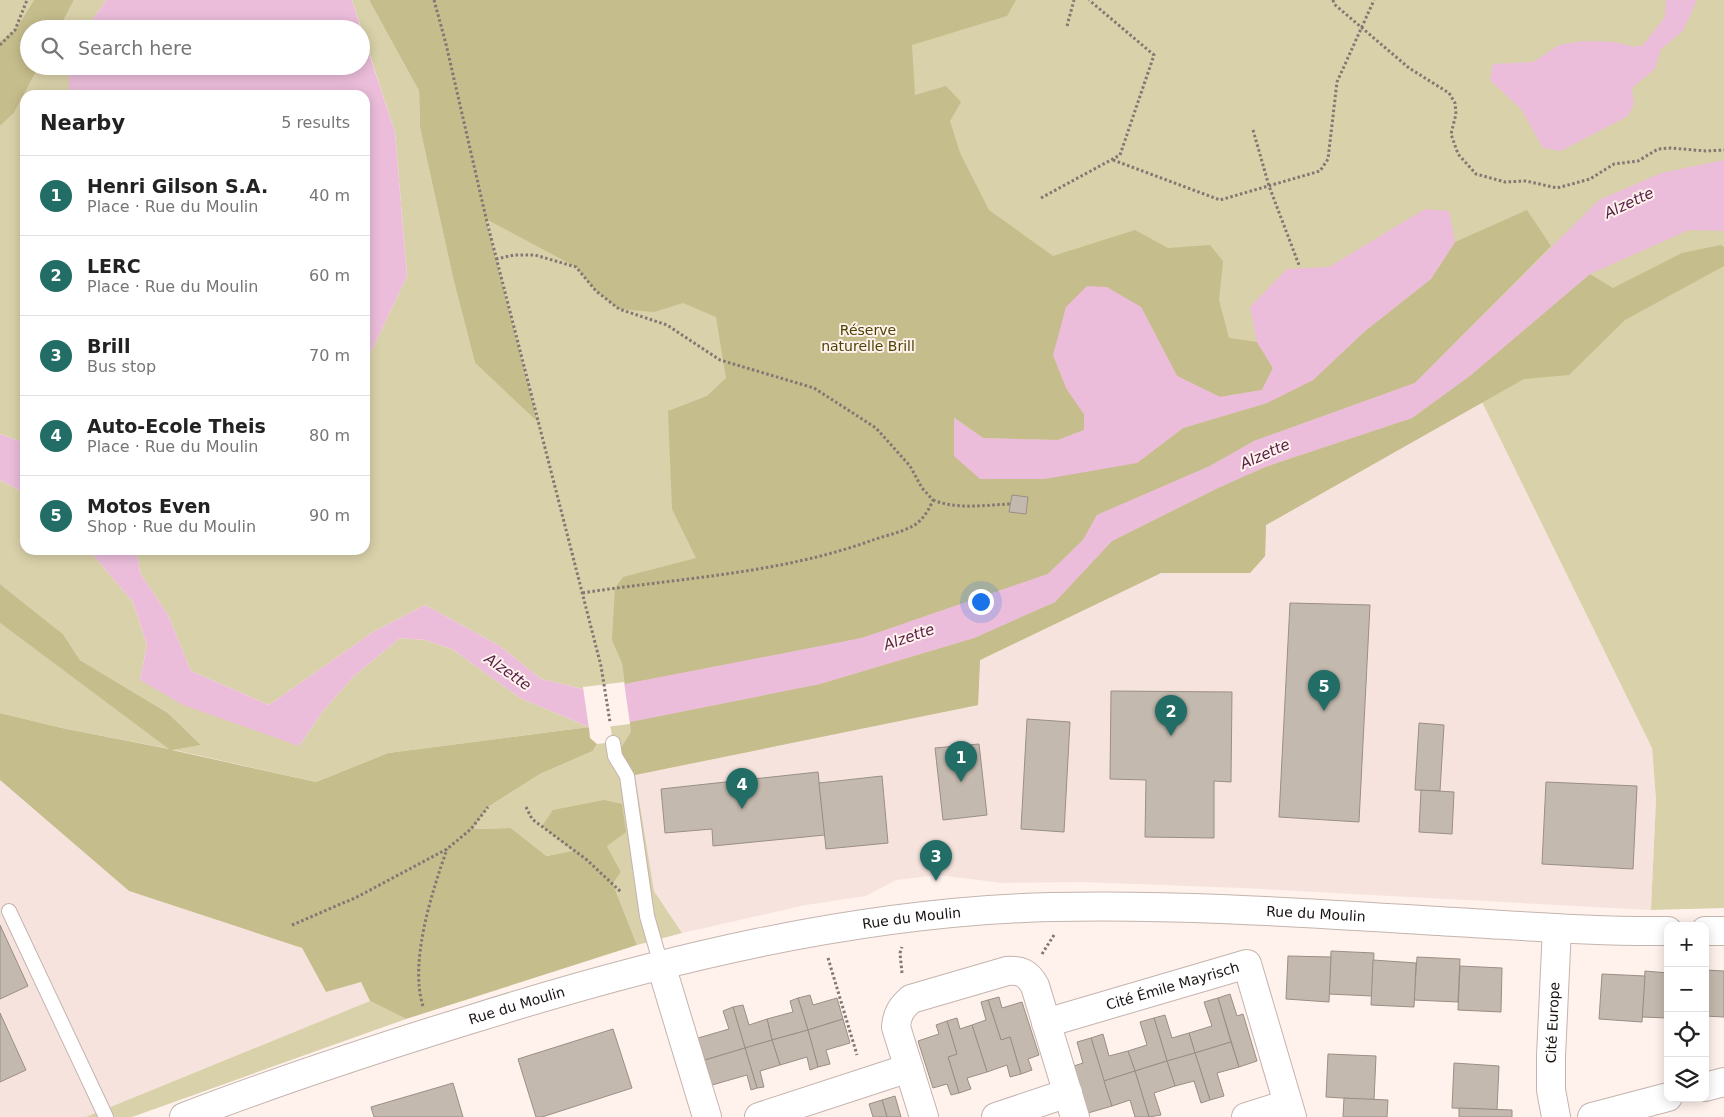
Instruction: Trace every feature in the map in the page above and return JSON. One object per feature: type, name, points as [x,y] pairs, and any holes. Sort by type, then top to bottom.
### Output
[{"type":"main road","name":"Rue du Moulin","points":[[184,1117],[243,1094],[545,996],[723,949],[820,931],[912,917],[986,910],[1142,907],[1305,913],[1558,928],[1664,931]]},
{"type":"main road","name":"Cité Europe","points":[[1556,1117],[1551,1090],[1551,1056],[1558,928]]},
{"type":"main road","points":[[1709,931],[1724,931]]},
{"type":"main road","name":"Cité Émile Mayrisch","points":[[1046,1023],[1246,964],[1290,1111],[1246,1117]]},
{"type":"main road","points":[[661,965],[708,1117]]},
{"type":"main road","points":[[924,1117],[896,1027],[897,1016],[902,1006],[911,999],[1007,970],[1019,970],[1030,976],[1035,986],[1072,1105],[996,1117]]},
{"type":"main road","points":[[759,1117],[909,1068]]},
{"type":"main road","points":[[1709,1086],[1724,1082]]},
{"type":"main road","points":[[1592,1117],[1664,1098]]},
{"type":"lane","points":[[613,742],[615,756],[626,776],[648,916],[661,965]]},
{"type":"lane","points":[[9,911],[106,1117]]},
{"type":"path","points":[[0,45],[15,30],[27,0]]},
{"type":"path","points":[[434,0],[496,259],[601,666],[613,742]]},
{"type":"path","points":[[1067,26],[1074,0]]},
{"type":"path","points":[[1041,198],[1120,156],[1154,55],[1089,0]]},
{"type":"path","points":[[1333,0],[1334,4],[1409,68],[1449,93],[1456,103],[1452,134],[1458,154],[1476,174],[1505,182],[1526,181],[1557,188],[1590,179],[1614,164],[1638,161],[1658,149],[1724,150]]},
{"type":"path","points":[[1113,160],[1220,200],[1320,171],[1328,159],[1337,82],[1374,0]]},
{"type":"path","points":[[1253,130],[1269,186],[1299,265]]},
{"type":"path","points":[[496,259],[514,255],[536,255],[576,267],[596,291],[619,309],[667,325],[720,360],[814,388],[876,428],[910,466],[922,488],[933,500],[946,505],[960,507],[1010,504]]},
{"type":"path","points":[[582,593],[704,578],[798,561],[849,548],[914,526],[925,514],[933,500]]},
{"type":"path","points":[[292,925],[357,897],[447,849],[471,829],[488,807]]},
{"type":"path","points":[[526,807],[532,818],[587,860],[648,916]]},
{"type":"path","points":[[431,1032],[419,994],[420,960],[429,903],[447,849]]},
{"type":"path","points":[[1030,976],[1054,935],[1085,907]]},
{"type":"path","points":[[911,999],[900,969],[900,953],[912,917]]},
{"type":"path","points":[[820,931],[866,1082]]},
{"type":"shaded area","points":[[1482,402],[1652,748],[1656,799],[1651,910],[1242,888],[1082,882],[1002,883],[938,875],[896,880],[866,896],[806,905],[682,933],[654,891],[635,775],[978,705],[980,660],[1161,573],[1250,573],[1265,556],[1265,525]]},
{"type":"shaded area","points":[[0,780],[129,891],[302,948],[326,992],[361,982],[370,1001],[86,1117],[0,1117]]},
{"type":"green space","points":[[0,0],[34,0],[15,30],[0,41]]},
{"type":"green space","points":[[34,0],[74,0],[64,20],[21,20]]},
{"type":"green space","points":[[74,0],[106,0],[92,20],[64,20]]},
{"type":"green space","name":"Réserve naturelle Brill","points":[[352,0],[369,0],[419,91],[420,128],[453,278],[475,363],[538,421],[486,218],[434,0],[1724,0],[1724,908],[1651,910],[1656,799],[1652,748],[1482,402],[1266,525],[1265,556],[1250,573],[1161,573],[980,660],[978,705],[635,775],[654,891],[682,933],[637,945],[613,884],[621,872],[607,846],[545,856],[511,828],[471,829],[488,807],[540,774],[593,751],[597,744],[613,742],[604,687],[583,689],[541,679],[500,646],[425,605],[373,632],[269,705],[191,671],[168,615],[140,573],[138,558],[135,555],[370,555],[370,354],[407,276],[395,132],[370,55],[370,20],[359,20]]},
{"type":"green space","points":[[369,0],[1016,0],[1007,16],[912,45],[915,95],[946,86],[961,102],[950,121],[960,153],[989,210],[1053,256],[1135,230],[1168,248],[1210,245],[1223,261],[1219,300],[1229,338],[1257,342],[1273,368],[1262,390],[1220,397],[1177,376],[1141,307],[1066,388],[1084,414],[1084,430],[1058,440],[983,438],[955,418],[954,456],[1137,463],[1183,428],[1267,403],[1313,380],[1365,331],[1431,279],[1455,242],[1527,210],[1551,246],[1415,383],[1254,441],[1210,466],[1097,515],[1083,540],[1048,574],[862,638],[625,684],[622,663],[612,640],[615,588],[623,577],[696,558],[672,509],[668,411],[707,396],[726,378],[716,317],[683,303],[654,312],[619,309],[596,291],[576,267],[486,219],[538,422],[475,363],[453,278],[420,128],[419,91]]},
{"type":"green space","points":[[20,22],[20,75],[34,75],[26,90],[20,90],[20,102],[14,113],[0,126],[0,41],[15,30]]},
{"type":"green space","points":[[34,75],[69,75],[69,90],[26,90]]},
{"type":"green space","points":[[20,102],[20,441],[0,434],[0,126],[14,113]]},
{"type":"green space","points":[[1721,245],[1724,247],[1724,266],[1625,320],[1569,375],[1524,379],[1266,525],[1265,556],[1250,573],[1161,573],[980,660],[978,705],[635,775],[619,751],[631,732],[630,722],[820,684],[974,638],[1055,602],[1112,541],[1218,488],[1265,467],[1412,418],[1471,375],[1590,274],[1613,288],[1682,253]]},
{"type":"green space","points":[[0,480],[20,490],[20,555],[93,555],[133,602],[147,645],[140,680],[299,746],[323,711],[354,676],[400,638],[425,640],[452,649],[520,698],[589,727],[388,753],[316,782],[170,749],[201,745],[168,713],[80,660],[63,634],[0,584]]},
{"type":"green space","points":[[0,584],[63,634],[80,660],[168,713],[201,745],[172,750],[316,782],[388,753],[589,727],[590,738],[597,744],[593,751],[540,774],[488,807],[472,829],[511,828],[546,856],[573,851],[542,826],[553,810],[604,800],[622,804],[626,832],[607,846],[621,872],[613,884],[637,945],[406,1019],[370,1001],[361,982],[326,992],[302,948],[129,891],[0,780],[0,713],[62,728],[169,749],[0,623]]},
{"type":"green space","points":[[0,623],[170,749],[62,728],[0,713]]},
{"type":"green space","points":[[370,1001],[406,1019],[132,1117],[86,1117]]},
{"type":"water","points":[[106,0],[352,0],[358,20],[92,20]]},
{"type":"water","points":[[1666,0],[1697,0],[1683,31],[1661,49],[1655,69],[1632,88],[1634,104],[1628,116],[1561,151],[1543,148],[1521,109],[1490,80],[1493,64],[1533,62],[1559,45],[1583,41],[1614,42],[1635,47],[1643,45],[1665,17]]},
{"type":"water","points":[[370,56],[395,132],[407,276],[370,354],[370,90],[69,90],[69,75],[370,75]]},
{"type":"water","name":"Alzette","points":[[1724,160],[1724,231],[1689,230],[1590,274],[1471,375],[1412,418],[1265,467],[1218,488],[1112,541],[1055,602],[974,638],[820,684],[630,722],[589,727],[520,698],[452,649],[425,640],[400,638],[354,676],[323,711],[299,746],[183,705],[140,680],[147,645],[133,602],[93,555],[135,555],[138,558],[140,573],[168,615],[191,671],[269,705],[373,632],[425,605],[500,646],[541,679],[583,689],[625,684],[862,638],[1048,574],[1083,540],[1097,515],[1210,466],[1254,441],[1415,383],[1599,200],[1661,173]]},
{"type":"water","points":[[1425,209],[1449,211],[1455,242],[1431,279],[1365,331],[1313,380],[1267,403],[1183,428],[1137,463],[1045,479],[980,479],[954,456],[954,418],[983,438],[1058,440],[1084,430],[1084,414],[1066,388],[1053,355],[1066,307],[1087,286],[1107,287],[1141,307],[1177,376],[1220,397],[1262,390],[1273,368],[1257,342],[1250,307],[1287,269],[1329,267]]},
{"type":"water","points":[[0,434],[20,441],[20,490],[0,480]]},
{"type":"pier","points":[[624,682],[630,724],[589,729],[583,687]]},
{"type":"building","points":[[1012,495],[1028,497],[1026,514],[1009,512]]},
{"type":"building","points":[[1290,603],[1370,605],[1359,822],[1279,817]]},
{"type":"building","points":[[1111,691],[1232,692],[1231,782],[1214,781],[1214,838],[1145,837],[1146,780],[1110,779]]},
{"type":"building","points":[[1027,719],[1070,722],[1064,832],[1021,829]]},
{"type":"building","points":[[1419,723],[1444,725],[1440,791],[1415,790]]},
{"type":"building","points":[[979,744],[987,815],[943,820],[935,748]]},
{"type":"building","points":[[818,772],[825,835],[713,846],[712,829],[665,833],[661,789]]},
{"type":"building","points":[[882,776],[888,843],[826,849],[819,783]]},
{"type":"building","points":[[1546,782],[1637,786],[1633,869],[1542,864]]},
{"type":"building","points":[[1421,790],[1454,792],[1452,834],[1419,832]]},
{"type":"building","points":[[0,925],[28,986],[0,999]]},
{"type":"building","points":[[1331,951],[1374,953],[1372,996],[1329,994]]},
{"type":"building","points":[[1288,956],[1331,957],[1329,1002],[1286,999]]},
{"type":"building","points":[[1417,957],[1460,959],[1458,1002],[1414,1000]]},
{"type":"building","points":[[1373,960],[1416,963],[1414,1007],[1371,1005]]},
{"type":"building","points":[[1460,966],[1502,968],[1501,1012],[1458,1010]]},
{"type":"building","points":[[1709,970],[1724,971],[1724,1017],[1709,1016]]},
{"type":"building","points":[[1645,971],[1664,973],[1664,1018],[1642,1017]]},
{"type":"building","points":[[1602,974],[1645,976],[1642,1022],[1599,1019]]},
{"type":"building","points":[[1230,994],[1237,1016],[1243,1014],[1257,1061],[1239,1067],[1218,998]]},
{"type":"building","points":[[810,995],[813,1005],[837,998],[843,1019],[808,1030],[798,998]]},
{"type":"building","points":[[999,997],[1002,1008],[1022,1002],[1039,1055],[1028,1059],[1032,1070],[1021,1074],[1010,1037],[1001,1040],[988,1000]]},
{"type":"building","points":[[798,998],[808,1030],[772,1040],[767,1019],[793,1012],[790,1001]]},
{"type":"building","points":[[1218,998],[1231,1042],[1195,1053],[1189,1033],[1212,1026],[1204,1002]]},
{"type":"building","points":[[988,1000],[1001,1040],[1010,1037],[1021,1074],[1010,1077],[1007,1065],[987,1072],[972,1025],[986,1020],[981,1002]]},
{"type":"building","points":[[743,1005],[749,1025],[767,1019],[772,1040],[745,1048],[733,1007]]},
{"type":"building","points":[[733,1007],[745,1048],[705,1060],[698,1038],[729,1029],[723,1011]]},
{"type":"building","points":[[0,1013],[26,1070],[0,1082]]},
{"type":"building","points":[[1165,1015],[1172,1038],[1189,1033],[1195,1053],[1167,1061],[1154,1018]]},
{"type":"building","points":[[957,1018],[960,1029],[972,1025],[987,1072],[967,1078],[971,1089],[959,1093],[948,1057],[957,1054],[947,1021]]},
{"type":"building","points":[[1154,1018],[1167,1061],[1135,1071],[1128,1051],[1147,1045],[1140,1022]]},
{"type":"building","points":[[843,1019],[850,1043],[826,1050],[830,1064],[818,1067],[808,1030]]},
{"type":"building","points":[[947,1021],[957,1054],[948,1057],[959,1093],[951,1095],[947,1084],[933,1088],[918,1041],[939,1034],[936,1025]]},
{"type":"building","points":[[613,1029],[632,1088],[542,1117],[536,1117],[518,1059]]},
{"type":"building","points":[[808,1030],[818,1067],[810,1070],[807,1057],[780,1065],[772,1040]]},
{"type":"building","points":[[1103,1034],[1109,1056],[1128,1051],[1135,1071],[1104,1081],[1091,1038]]},
{"type":"building","points":[[1091,1038],[1112,1106],[1088,1113],[1074,1066],[1083,1063],[1077,1042]]},
{"type":"building","points":[[772,1040],[780,1065],[760,1071],[764,1087],[757,1088],[745,1048]]},
{"type":"building","points":[[1231,1042],[1239,1067],[1217,1073],[1224,1096],[1210,1100],[1195,1053]]},
{"type":"building","points":[[745,1048],[757,1088],[751,1090],[747,1075],[712,1085],[705,1060]]},
{"type":"building","points":[[1195,1053],[1210,1100],[1201,1103],[1194,1081],[1175,1086],[1167,1061]]},
{"type":"building","points":[[1328,1054],[1376,1056],[1374,1100],[1326,1097]]},
{"type":"building","points":[[1167,1061],[1175,1086],[1154,1093],[1161,1115],[1149,1117],[1135,1071]]},
{"type":"building","points":[[1454,1063],[1499,1066],[1497,1110],[1452,1108]]},
{"type":"building","points":[[1135,1071],[1149,1117],[1135,1117],[1130,1100],[1112,1106],[1104,1081]]},
{"type":"building","points":[[453,1083],[463,1117],[374,1117],[371,1107]]},
{"type":"building","points":[[895,1096],[901,1117],[887,1117],[882,1100]]},
{"type":"building","points":[[1344,1098],[1388,1100],[1387,1117],[1343,1117]]},
{"type":"building","points":[[882,1100],[887,1117],[873,1117],[869,1104]]},
{"type":"building","points":[[1459,1108],[1512,1110],[1512,1117],[1459,1117]]},
{"type":"place","name":"Motos Even","points":[[1324,711]]},
{"type":"place","name":"LERC","points":[[1171,736]]},
{"type":"place","name":"Henri Gilson S.A.","points":[[961,782]]},
{"type":"place","name":"Auto-Ecole Theis","points":[[742,809]]},
{"type":"place","name":"Brill","points":[[936,881]]}]
